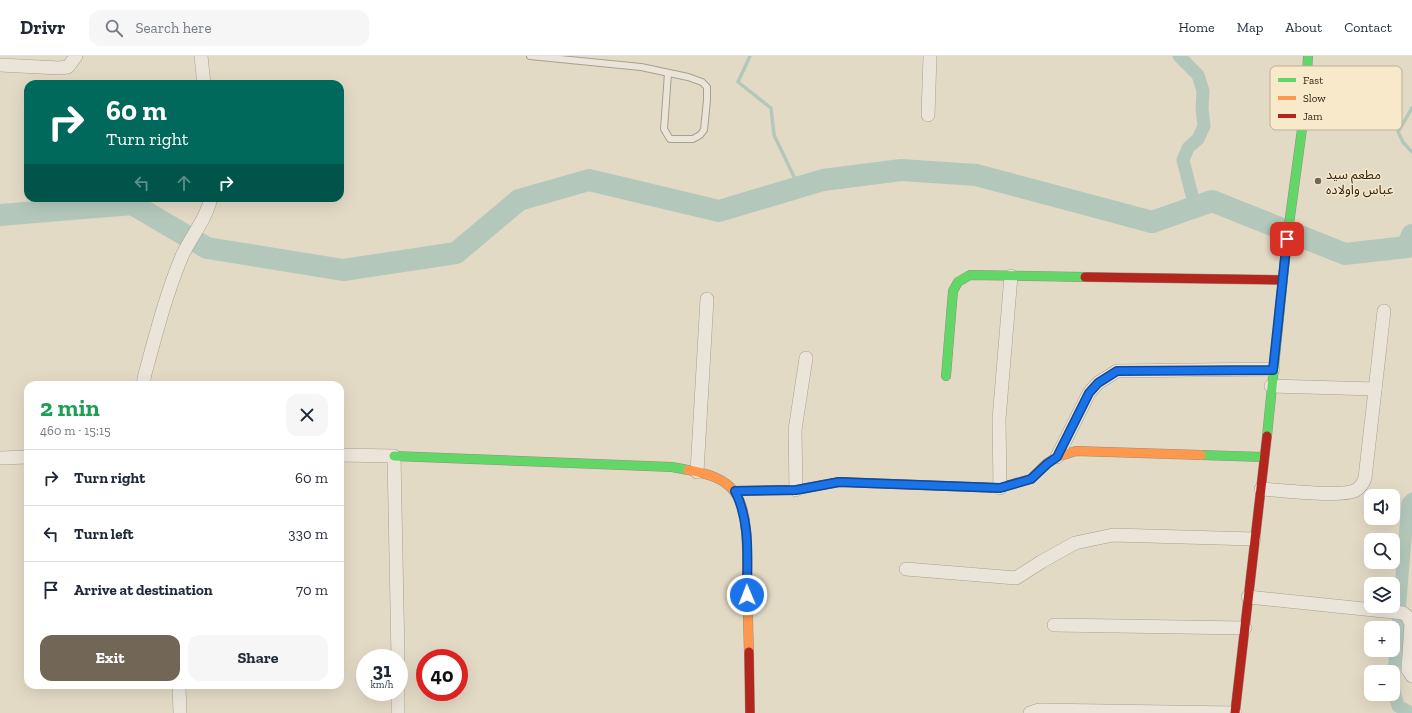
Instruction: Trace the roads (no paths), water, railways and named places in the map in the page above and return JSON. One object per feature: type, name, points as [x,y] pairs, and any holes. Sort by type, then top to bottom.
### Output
[{"type":"street","points":[[0,65],[59,68],[68,67],[76,56]]},
{"type":"street","points":[[201,56],[204,80]]},
{"type":"street","points":[[928,115],[930,56]]},
{"type":"street","points":[[1307,66],[1308,56]]},
{"type":"street","points":[[1030,713],[1039,710],[1235,713],[1261,488],[1282,280],[1302,130]]},
{"type":"street","points":[[144,381],[163,308],[183,255],[199,228],[209,202]]},
{"type":"street","points":[[946,376],[953,291],[958,282],[970,275],[1282,280]]},
{"type":"street","points":[[1000,488],[999,419],[1011,276]]},
{"type":"street","points":[[697,472],[707,300]]},
{"type":"street","points":[[1261,488],[1338,494],[1355,491],[1363,484],[1365,478],[1384,311]]},
{"type":"street","points":[[796,490],[795,430],[806,358]]},
{"type":"street","points":[[1057,457],[1089,393],[1098,383],[1117,371],[1273,370]]},
{"type":"street","points":[[1271,386],[1375,389]]},
{"type":"street","points":[[735,491],[796,490],[839,482],[1000,488],[1031,479],[1057,457],[1076,451],[1263,457]]},
{"type":"street","points":[[344,454],[672,467],[697,472],[725,482],[735,491],[741,503],[746,531],[750,713]]},
{"type":"street","points":[[394,456],[398,649]]},
{"type":"street","points":[[0,458],[24,457]]},
{"type":"street","points":[[906,569],[1016,578],[1075,543],[1112,535],[1254,539]]},
{"type":"street","points":[[1248,597],[1403,613],[1411,624],[1408,670],[1412,676]]},
{"type":"street","points":[[1054,625],[1244,628]]},
{"type":"street","points":[[180,689],[180,713]]},
{"type":"street","points":[[398,701],[398,713]]},
{"type":"lane","points":[[530,56],[618,64],[668,73],[688,77],[702,82],[707,87],[708,100],[704,130],[700,135],[693,139],[670,139],[664,129],[668,73]]},
{"type":"waterway","points":[[750,56],[738,82],[771,108],[774,135],[799,187]]},
{"type":"waterway","points":[[1179,56],[1198,75],[1203,91],[1202,108],[1204,126],[1198,139],[1188,148],[1183,160],[1195,207]]},
{"type":"waterway","points":[[1402,125],[1412,108]]},
{"type":"waterway","points":[[1399,130],[1398,132],[1403,142],[1412,152]]},
{"type":"waterway","points":[[0,215],[132,204],[207,248],[343,270],[456,253],[519,200],[589,180],[719,211],[823,180],[901,170],[976,175],[1152,222],[1212,201],[1345,254],[1407,247],[1412,235]]},
{"type":"waterway","points":[[1395,665],[1408,503],[1412,499]]},
{"type":"waterway","points":[[1397,701],[1398,706],[1411,713]]},
{"type":"place","name":"مطعم سيد عباس واولاده","points":[[1318,181]]}]
